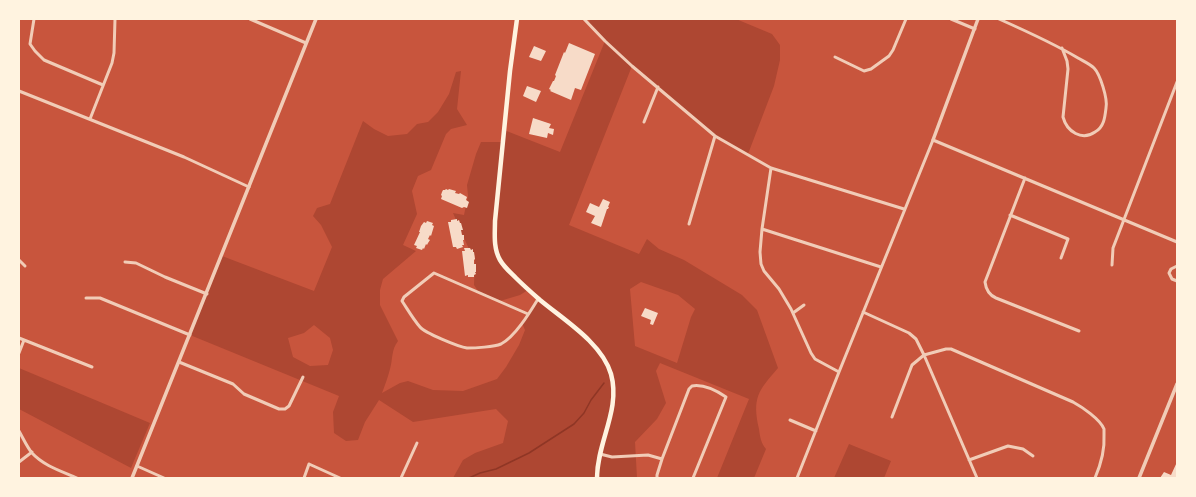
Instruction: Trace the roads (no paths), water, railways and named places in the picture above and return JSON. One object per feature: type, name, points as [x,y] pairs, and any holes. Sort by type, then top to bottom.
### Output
[{"type":"main road","points":[[517,19],[510,71],[495,221],[496,250],[499,260],[505,267],[538,299],[577,330],[599,351],[608,364],[612,382],[612,414],[600,454],[597,478]]},
{"type":"street","points":[[34,19],[30,44],[35,52],[44,60],[103,86]]},
{"type":"street","points":[[90,119],[113,58],[115,19]]},
{"type":"street","points":[[250,19],[258,21],[306,43]]},
{"type":"street","points":[[132,478],[316,19]]},
{"type":"street","points":[[584,19],[621,56],[715,136],[771,168],[904,209]]},
{"type":"street","points":[[835,57],[864,71],[871,69],[889,56],[906,19]]},
{"type":"street","points":[[951,19],[975,29]]},
{"type":"street","points":[[797,478],[933,140],[978,19]]},
{"type":"street","points":[[999,19],[1062,48],[1095,68],[1105,92],[1107,106],[1103,123],[1098,130],[1089,136],[1082,136],[1075,133],[1068,129],[1065,124],[1063,117],[1068,69],[1067,61],[1062,48]]},
{"type":"street","points":[[1112,265],[1113,248],[1177,82]]},
{"type":"street","points":[[644,122],[658,87]]},
{"type":"street","points":[[19,90],[184,157],[249,187]]},
{"type":"street","points":[[689,224],[715,136]]},
{"type":"street","points":[[933,140],[1177,242]]},
{"type":"street","points":[[771,168],[762,229],[760,252],[761,264],[764,271],[779,289],[793,313],[815,359],[839,372]]},
{"type":"street","points":[[1025,178],[985,282],[986,290],[991,296],[1079,331]]},
{"type":"street","points":[[1010,215],[1068,239],[1061,258]]},
{"type":"street","points":[[762,229],[881,267]]},
{"type":"street","points":[[19,260],[25,266]]},
{"type":"street","points":[[125,262],[136,263],[165,277],[207,294]]},
{"type":"street","points":[[1177,266],[1171,269],[1169,273],[1172,279],[1177,281]]},
{"type":"street","points":[[528,314],[434,273],[404,297],[402,301],[420,328],[461,347],[468,348],[502,343],[519,328],[538,299]]},
{"type":"street","points":[[86,298],[100,298],[190,335]]},
{"type":"street","points":[[793,313],[804,305]]},
{"type":"street","points":[[863,312],[909,333],[916,339],[924,354],[976,478]]},
{"type":"street","points":[[19,338],[92,367]]},
{"type":"street","points":[[19,353],[24,340]]},
{"type":"street","points":[[892,417],[912,365],[924,354],[951,349],[1084,408],[1104,428],[1105,445],[1103,456],[1095,478]]},
{"type":"street","points":[[179,362],[233,384],[244,394],[285,409],[289,406],[303,377]]},
{"type":"street","points":[[1139,478],[1177,384]]},
{"type":"street","points":[[657,478],[662,459],[689,389],[696,385],[711,389],[726,397],[693,478]]},
{"type":"street","points":[[790,420],[816,431]]},
{"type":"street","points":[[19,431],[32,452],[41,461],[72,477],[77,478]]},
{"type":"street","points":[[401,478],[417,443]]},
{"type":"street","points":[[969,460],[1008,446],[1023,449],[1033,456]]},
{"type":"street","points":[[19,462],[32,452]]},
{"type":"street","points":[[600,454],[612,457],[648,455],[662,459]]},
{"type":"street","points":[[304,478],[309,464],[340,478]]},
{"type":"street","points":[[137,466],[164,478]]},
{"type":"waterway","points":[[469,478],[480,473],[496,469],[529,453],[574,424],[584,413],[591,400],[604,383]]}]
